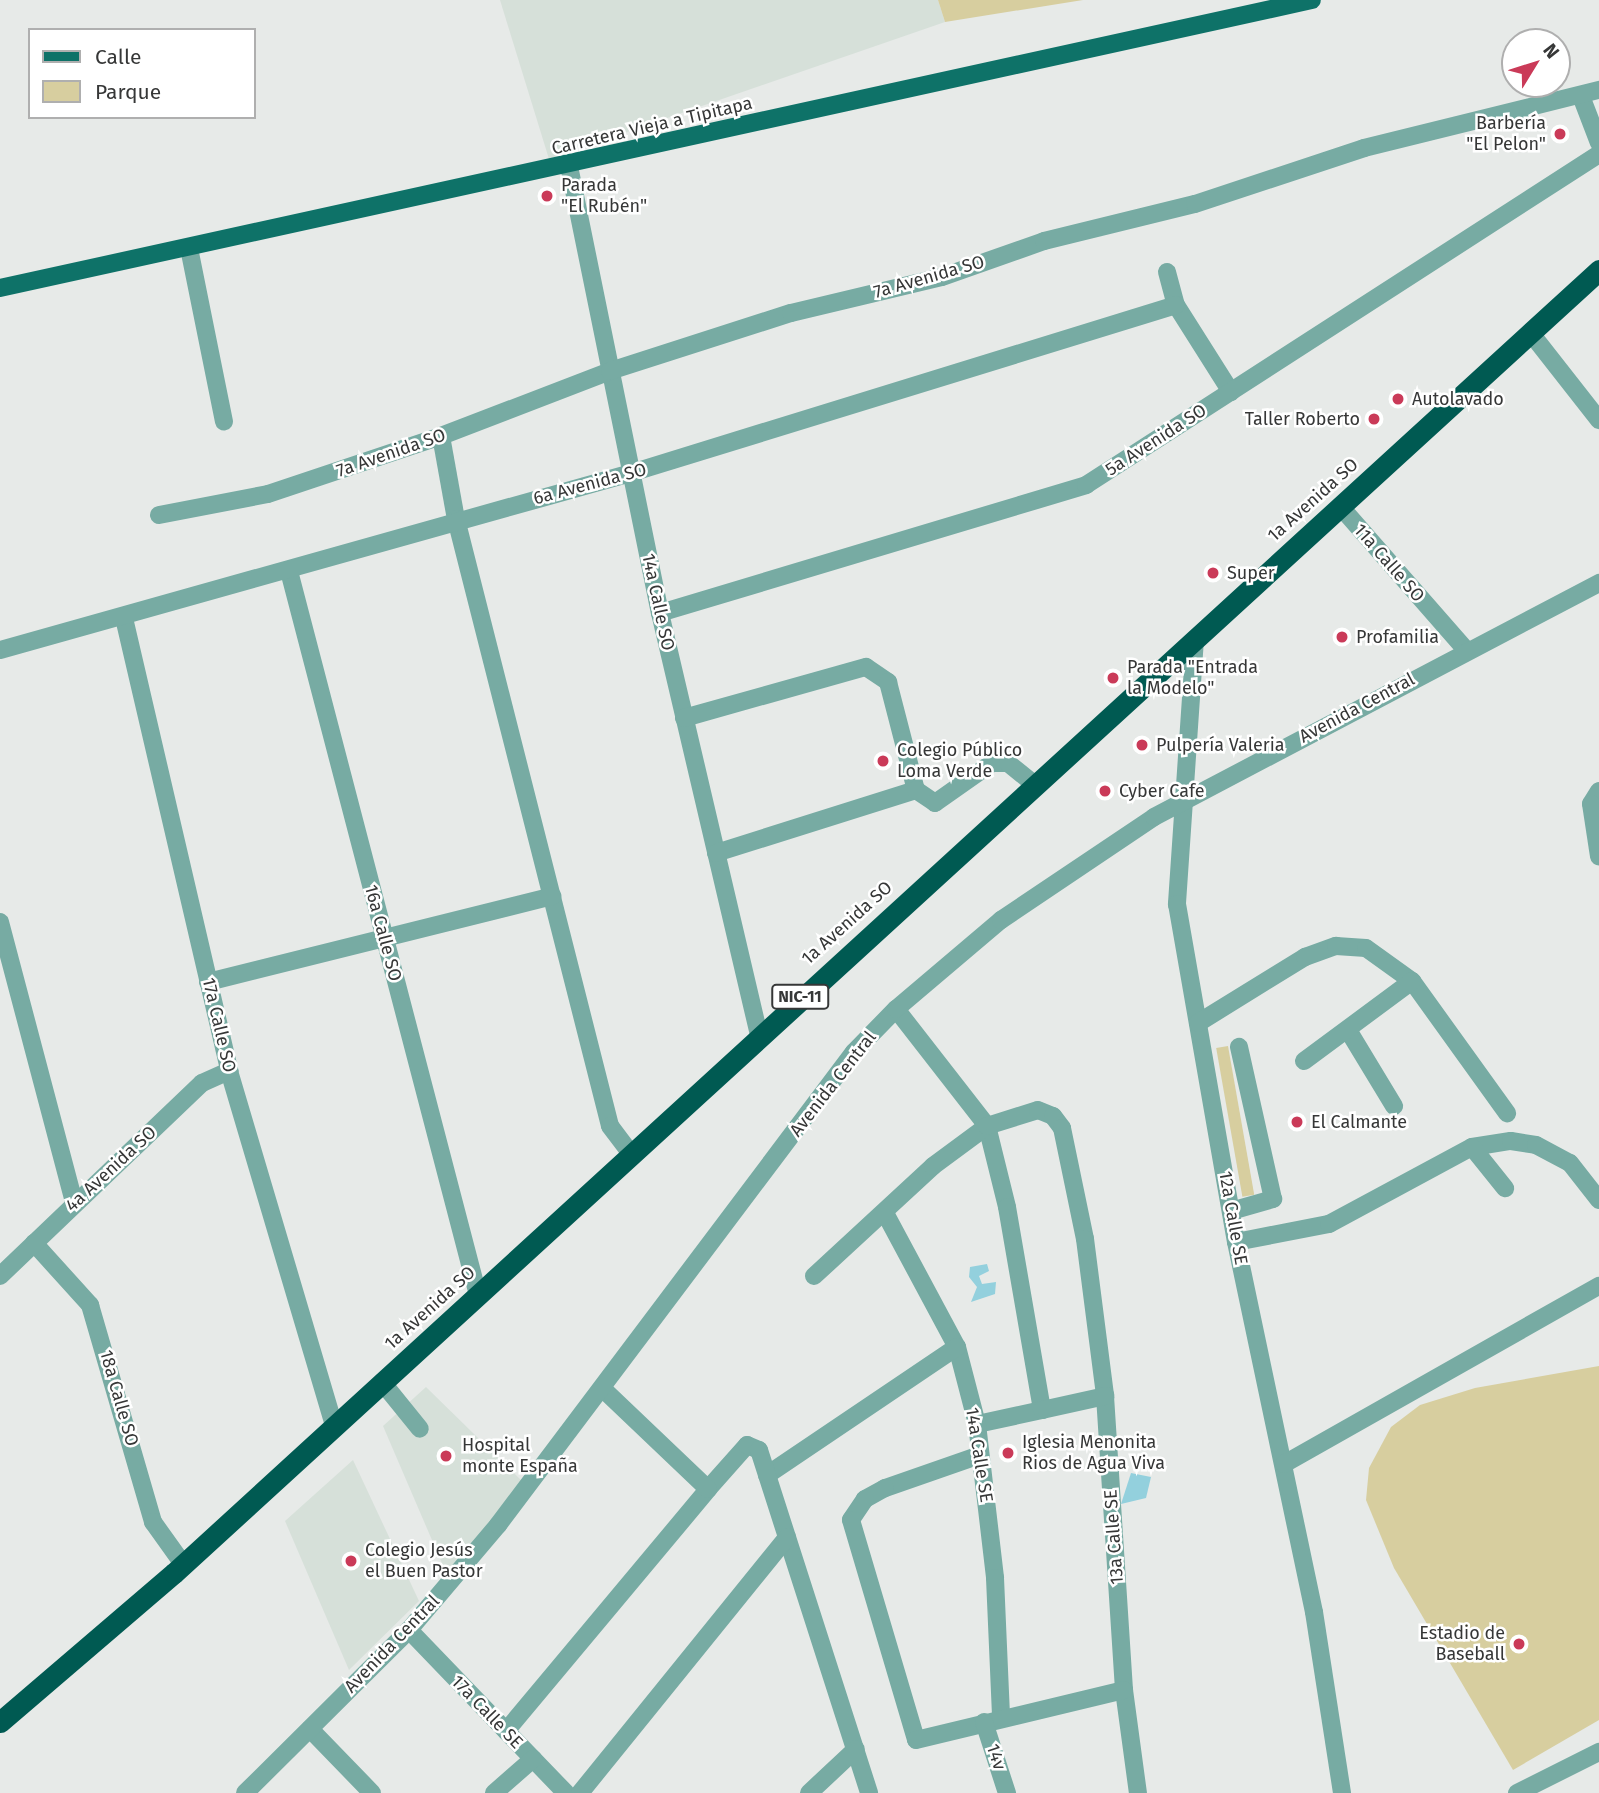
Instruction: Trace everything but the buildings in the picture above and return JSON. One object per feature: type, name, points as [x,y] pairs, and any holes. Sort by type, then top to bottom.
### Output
[{"type":"highway","name":"1a Avenida SO","points":[[0,1722],[183,1564],[1599,270]]},
{"type":"main road","name":"Carretera Vieja a Tipitapa","points":[[0,288],[569,166],[1312,0]]},
{"type":"street","name":"7a Avenida SO","points":[[159,515],[268,494],[441,436],[610,371],[791,313],[942,277],[1044,241],[1195,204],[1364,148],[1599,90]]},
{"type":"street","points":[[1581,96],[1599,143]]},
{"type":"street","name":"5a Avenida SO","points":[[660,613],[1086,485],[1599,154]]},
{"type":"street","name":"14a Calle SO","points":[[569,166],[660,613],[759,1035]]},
{"type":"street","points":[[189,248],[224,421]]},
{"type":"street","points":[[1167,272],[1177,305],[1231,392]]},
{"type":"street","name":"6a Avenida SO","points":[[0,650],[289,571],[456,519],[631,473],[1177,305]]},
{"type":"street","points":[[1530,332],[1599,420]]},
{"type":"street","points":[[441,436],[456,519],[610,1126],[631,1154]]},
{"type":"street","name":"11a Calle SO","points":[[1340,506],[1466,650]]},
{"type":"street","name":"16a Calle SO","points":[[289,571],[478,1295]]},
{"type":"street","name":"Avenida Central","points":[[244,1793],[409,1630],[603,1389],[854,1052],[896,1009],[1001,920],[1117,840],[1184,801],[1466,650],[1599,583]]},
{"type":"street","name":"17a Calle SO","points":[[124,618],[229,1071],[334,1426]]},
{"type":"street","name":"12a Calle SE","points":[[1195,639],[1177,904],[1236,1242],[1284,1464],[1342,1793]]},
{"type":"street","points":[[684,718],[866,667],[888,682],[916,790],[935,803],[985,766],[1000,761],[1016,768],[1034,784]]},
{"type":"street","points":[[716,853],[916,790]]},
{"type":"street","points":[[1599,791],[1591,804],[1599,856]]},
{"type":"street","points":[[208,982],[386,941],[552,896]]},
{"type":"street","points":[[0,922],[75,1202]]},
{"type":"street","points":[[1198,1023],[1305,957],[1336,946],[1366,948],[1412,981],[1507,1113]]},
{"type":"street","points":[[1304,1061],[1412,981]]},
{"type":"street","points":[[896,1009],[987,1126],[1007,1207],[1042,1409]]},
{"type":"street","points":[[1348,1030],[1394,1106]]},
{"type":"street","points":[[1231,1211],[1273,1199],[1239,1047]]},
{"type":"street","name":"4a Avenida SO","points":[[0,1276],[202,1083],[229,1071]]},
{"type":"street","name":"13a Calle SE","points":[[814,1276],[933,1166],[987,1126],[1038,1110],[1053,1116],[1062,1128],[1085,1239],[1105,1396],[1124,1689],[1138,1793]]},
{"type":"street","points":[[1236,1242],[1329,1224],[1472,1147],[1511,1141],[1536,1145],[1570,1163],[1599,1200]]},
{"type":"street","points":[[1472,1147],[1505,1188]]},
{"type":"street","name":"14a Calle SE","points":[[885,1213],[957,1347],[977,1424],[996,1578],[992,1719]]},
{"type":"street","name":"18a Calle SO","points":[[34,1243],[90,1305],[153,1522],[183,1564]]},
{"type":"street","points":[[1284,1464],[1599,1286]]},
{"type":"street","points":[[767,1475],[957,1347]]},
{"type":"street","points":[[382,1382],[420,1429]]},
{"type":"street","points":[[603,1389],[708,1489]]},
{"type":"street","points":[[977,1424],[1105,1396]]},
{"type":"street","points":[[506,1731],[747,1445],[759,1450],[869,1793]]},
{"type":"street","points":[[980,1455],[865,1499],[853,1510],[850,1527],[916,1740],[934,1739],[992,1719],[1124,1689]]},
{"type":"street","points":[[580,1793],[787,1537]]},
{"type":"street","name":"17a Calle SE","points":[[409,1630],[566,1793]]},
{"type":"street","name":"14v","points":[[992,1719],[1007,1793]]},
{"type":"street","points":[[310,1729],[372,1793]]},
{"type":"street","points":[[809,1793],[856,1749]]},
{"type":"street","points":[[1517,1793],[1599,1752]]},
{"type":"street","points":[[494,1793],[533,1759]]},
{"type":"shaded area","points":[[500,0],[938,0],[945,22],[549,159]]},
{"type":"shaded area","name":"Hospital monte España","points":[[426,1387],[525,1484],[447,1575],[383,1426]]},
{"type":"shaded area","name":"Colegio Jesús el Buen Pastor","points":[[353,1460],[419,1601],[349,1670],[285,1521]]},
{"type":"green space","points":[[938,0],[1083,0],[945,22]]},
{"type":"green space","points":[[1228,1046],[1254,1195],[1242,1197],[1216,1048]]},
{"type":"green space","name":"Estadio de Baseball","points":[[1599,1366],[1599,1720],[1513,1770],[1394,1568],[1366,1500],[1369,1468],[1391,1427],[1420,1405],[1475,1388]]},
{"type":"water","points":[[987,1264],[989,1271],[979,1276],[982,1284],[996,1282],[995,1294],[971,1302],[977,1287],[969,1277],[970,1267]]},
{"type":"water","points":[[1131,1473],[1151,1477],[1146,1498],[1121,1504]]},
{"type":"place","name":"Barbería \"El Pelon\"","points":[[1560,134]]},
{"type":"place","name":"Parada \"El Rubén\"","points":[[547,196]]},
{"type":"place","name":"Autolavado","points":[[1398,399]]},
{"type":"place","name":"Taller Roberto","points":[[1374,419]]},
{"type":"place","name":"Super","points":[[1213,573]]},
{"type":"place","name":"Profamilia","points":[[1342,637]]},
{"type":"place","name":"Parada \"Entrada la Modelo\"","points":[[1113,678]]},
{"type":"place","name":"Pulpería Valeria","points":[[1142,745]]},
{"type":"place","name":"Colegio Público Loma Verde","points":[[883,761]]},
{"type":"place","name":"Cyber Cafe","points":[[1105,791]]},
{"type":"place","name":"El Calmante","points":[[1297,1122]]},
{"type":"place","name":"Iglesia Menonita Rios de Agua Viva","points":[[1008,1453]]},
{"type":"place","name":"Hospital monte España","points":[[446,1456]]},
{"type":"place","name":"Colegio Jesús el Buen Pastor","points":[[351,1561]]},
{"type":"place","name":"Estadio de Baseball","points":[[1519,1644]]}]
